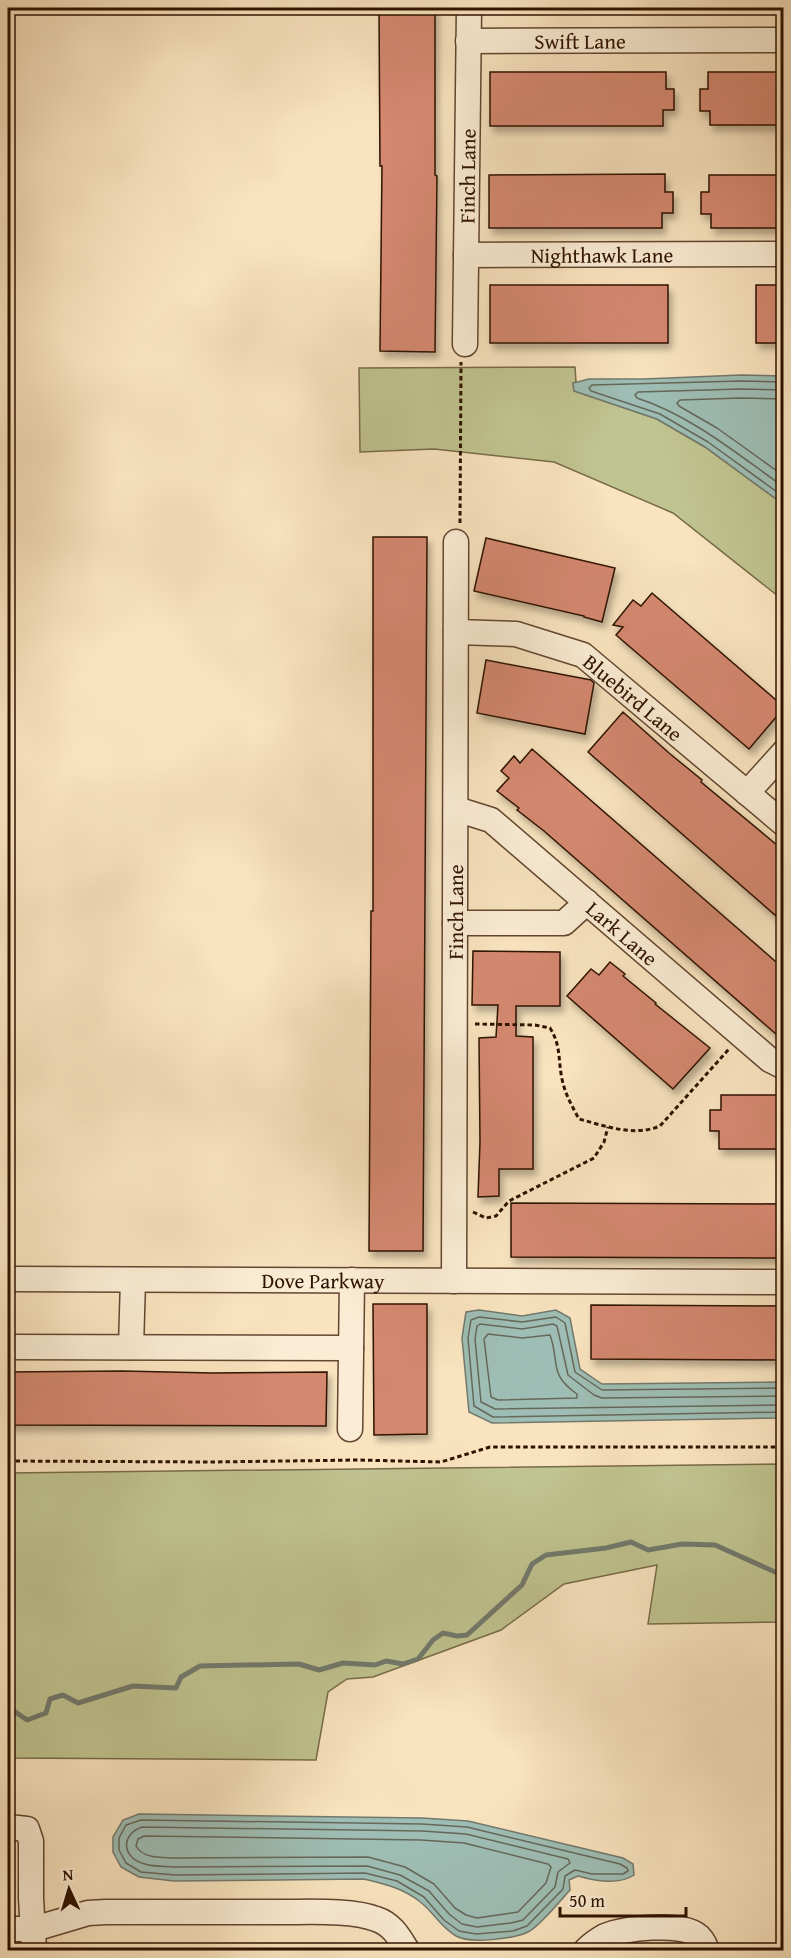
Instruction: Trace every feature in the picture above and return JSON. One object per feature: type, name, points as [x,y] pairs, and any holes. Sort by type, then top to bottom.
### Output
[{"type":"street","name":"Finch Lane","points":[[465,344],[469,8]]},
{"type":"street","name":"Swift Lane","points":[[468,41],[783,40]]},
{"type":"street","name":"Nighthawk Lane","points":[[466,255],[783,254]]},
{"type":"street","name":"Finch Lane","points":[[454,1281],[456,542]]},
{"type":"street","name":"Bluebird Lane","points":[[456,632],[516,634],[583,655],[783,825]]},
{"type":"street","points":[[747,793],[783,752]]},
{"type":"street","name":"Lark Lane","points":[[456,809],[491,820],[773,1062],[783,1067]]},
{"type":"street","points":[[455,923],[564,923],[587,902]]},
{"type":"street","name":"Dove Parkway","points":[[8,1280],[783,1282]]},
{"type":"street","points":[[131,1347],[133,1280]]},
{"type":"street","points":[[350,1429],[351,1280]]},
{"type":"street","points":[[8,1347],[351,1348]]},
{"type":"street","points":[[8,1827],[27,1829],[31,1840],[34,1940]]},
{"type":"street","points":[[8,1929],[34,1940],[88,1913],[106,1912],[294,1912],[363,1915],[389,1925],[400,1937],[406,1950]]},
{"type":"street","points":[[586,1950],[605,1936],[626,1930],[676,1928],[688,1930],[699,1936],[707,1950]]},
{"type":"path","points":[[456,542],[460,532],[461,359],[465,344]]},
{"type":"path","points":[[455,1024],[535,1025],[550,1028],[557,1039],[567,1098],[579,1119],[608,1127],[639,1131],[660,1126],[742,1035]]},
{"type":"path","points":[[454,1198],[476,1214],[486,1218],[496,1216],[509,1201],[594,1158],[604,1142],[608,1127]]},
{"type":"path","points":[[8,1461],[359,1460],[441,1462],[490,1447],[783,1447]]},
{"type":"green space","points":[[575,367],[574,391],[657,419],[705,447],[783,504],[783,600],[673,513],[554,462],[434,449],[360,452],[359,368]]},
{"type":"green space","points":[[783,1464],[783,1622],[648,1624],[657,1565],[564,1584],[501,1630],[373,1677],[347,1679],[328,1692],[316,1760],[8,1758],[8,1473]]},
{"type":"water","points":[[783,376],[783,504],[705,447],[657,419],[574,391],[573,383],[589,379]]},
{"type":"water","points":[[479,1310],[522,1316],[556,1310],[570,1318],[580,1369],[602,1384],[783,1382],[783,1418],[492,1423],[469,1412],[462,1338],[466,1312]]},
{"type":"water","points":[[139,1814],[422,1818],[468,1821],[623,1858],[633,1864],[634,1875],[614,1881],[599,1881],[578,1876],[569,1880],[570,1890],[544,1919],[528,1932],[502,1938],[471,1940],[450,1932],[424,1905],[406,1893],[364,1879],[174,1881],[139,1877],[121,1867],[113,1852],[113,1837],[123,1820]]},
{"type":"building","points":[[379,8],[435,8],[435,175],[437,176],[435,352],[380,351],[382,166],[380,166]]},
{"type":"building","points":[[490,72],[666,72],[666,89],[674,89],[674,110],[663,110],[663,126],[490,126]]},
{"type":"building","points":[[708,72],[783,72],[783,125],[710,125],[710,111],[700,111],[700,89],[708,89]]},
{"type":"building","points":[[665,174],[665,192],[673,192],[673,213],[662,213],[662,228],[489,228],[489,175]]},
{"type":"building","points":[[709,175],[783,175],[783,228],[711,228],[711,214],[701,214],[701,192],[709,192]]},
{"type":"building","points":[[490,285],[668,285],[668,343],[490,343]]},
{"type":"building","points":[[756,285],[783,285],[783,343],[756,343]]},
{"type":"building","points":[[373,537],[427,537],[423,1251],[369,1251],[371,911],[373,911]]},
{"type":"building","points":[[486,538],[615,568],[602,622],[474,591]]},
{"type":"building","points":[[652,593],[783,706],[783,709],[749,749],[616,635],[623,627],[613,625],[633,600],[641,606]]},
{"type":"building","points":[[486,660],[591,680],[594,683],[585,734],[477,713]]},
{"type":"building","points":[[623,712],[702,780],[701,782],[783,850],[783,922],[588,752]]},
{"type":"building","points":[[532,749],[783,968],[783,1027],[777,1035],[497,791],[509,778],[501,771],[514,756],[520,763]]},
{"type":"building","points":[[473,951],[560,952],[560,1006],[516,1006],[516,1036],[533,1037],[533,1169],[499,1169],[499,1196],[478,1197],[479,1038],[496,1037],[498,1005],[472,1005]]},
{"type":"building","points":[[610,962],[655,1004],[710,1048],[673,1089],[567,996],[591,969],[599,975]]},
{"type":"building","points":[[721,1095],[782,1095],[783,1149],[719,1149],[719,1131],[710,1131],[710,1110],[721,1110]]},
{"type":"building","points":[[511,1203],[783,1204],[781,1258],[511,1257]]},
{"type":"building","points":[[373,1304],[427,1304],[427,1434],[374,1435]]},
{"type":"building","points":[[591,1305],[783,1306],[783,1360],[591,1359]]},
{"type":"building","points":[[8,1372],[327,1372],[326,1426],[8,1425]]},
{"type":"waterway","points":[[8,1714],[14,1711],[27,1720],[46,1713],[50,1699],[63,1695],[78,1703],[133,1686],[176,1688],[181,1677],[200,1666],[299,1664],[319,1670],[343,1663],[375,1665],[386,1661],[403,1664],[418,1659],[433,1640],[443,1633],[457,1636],[467,1635],[522,1585],[532,1564],[546,1555],[606,1548],[631,1542],[648,1550],[682,1544],[715,1545],[784,1576]]}]
